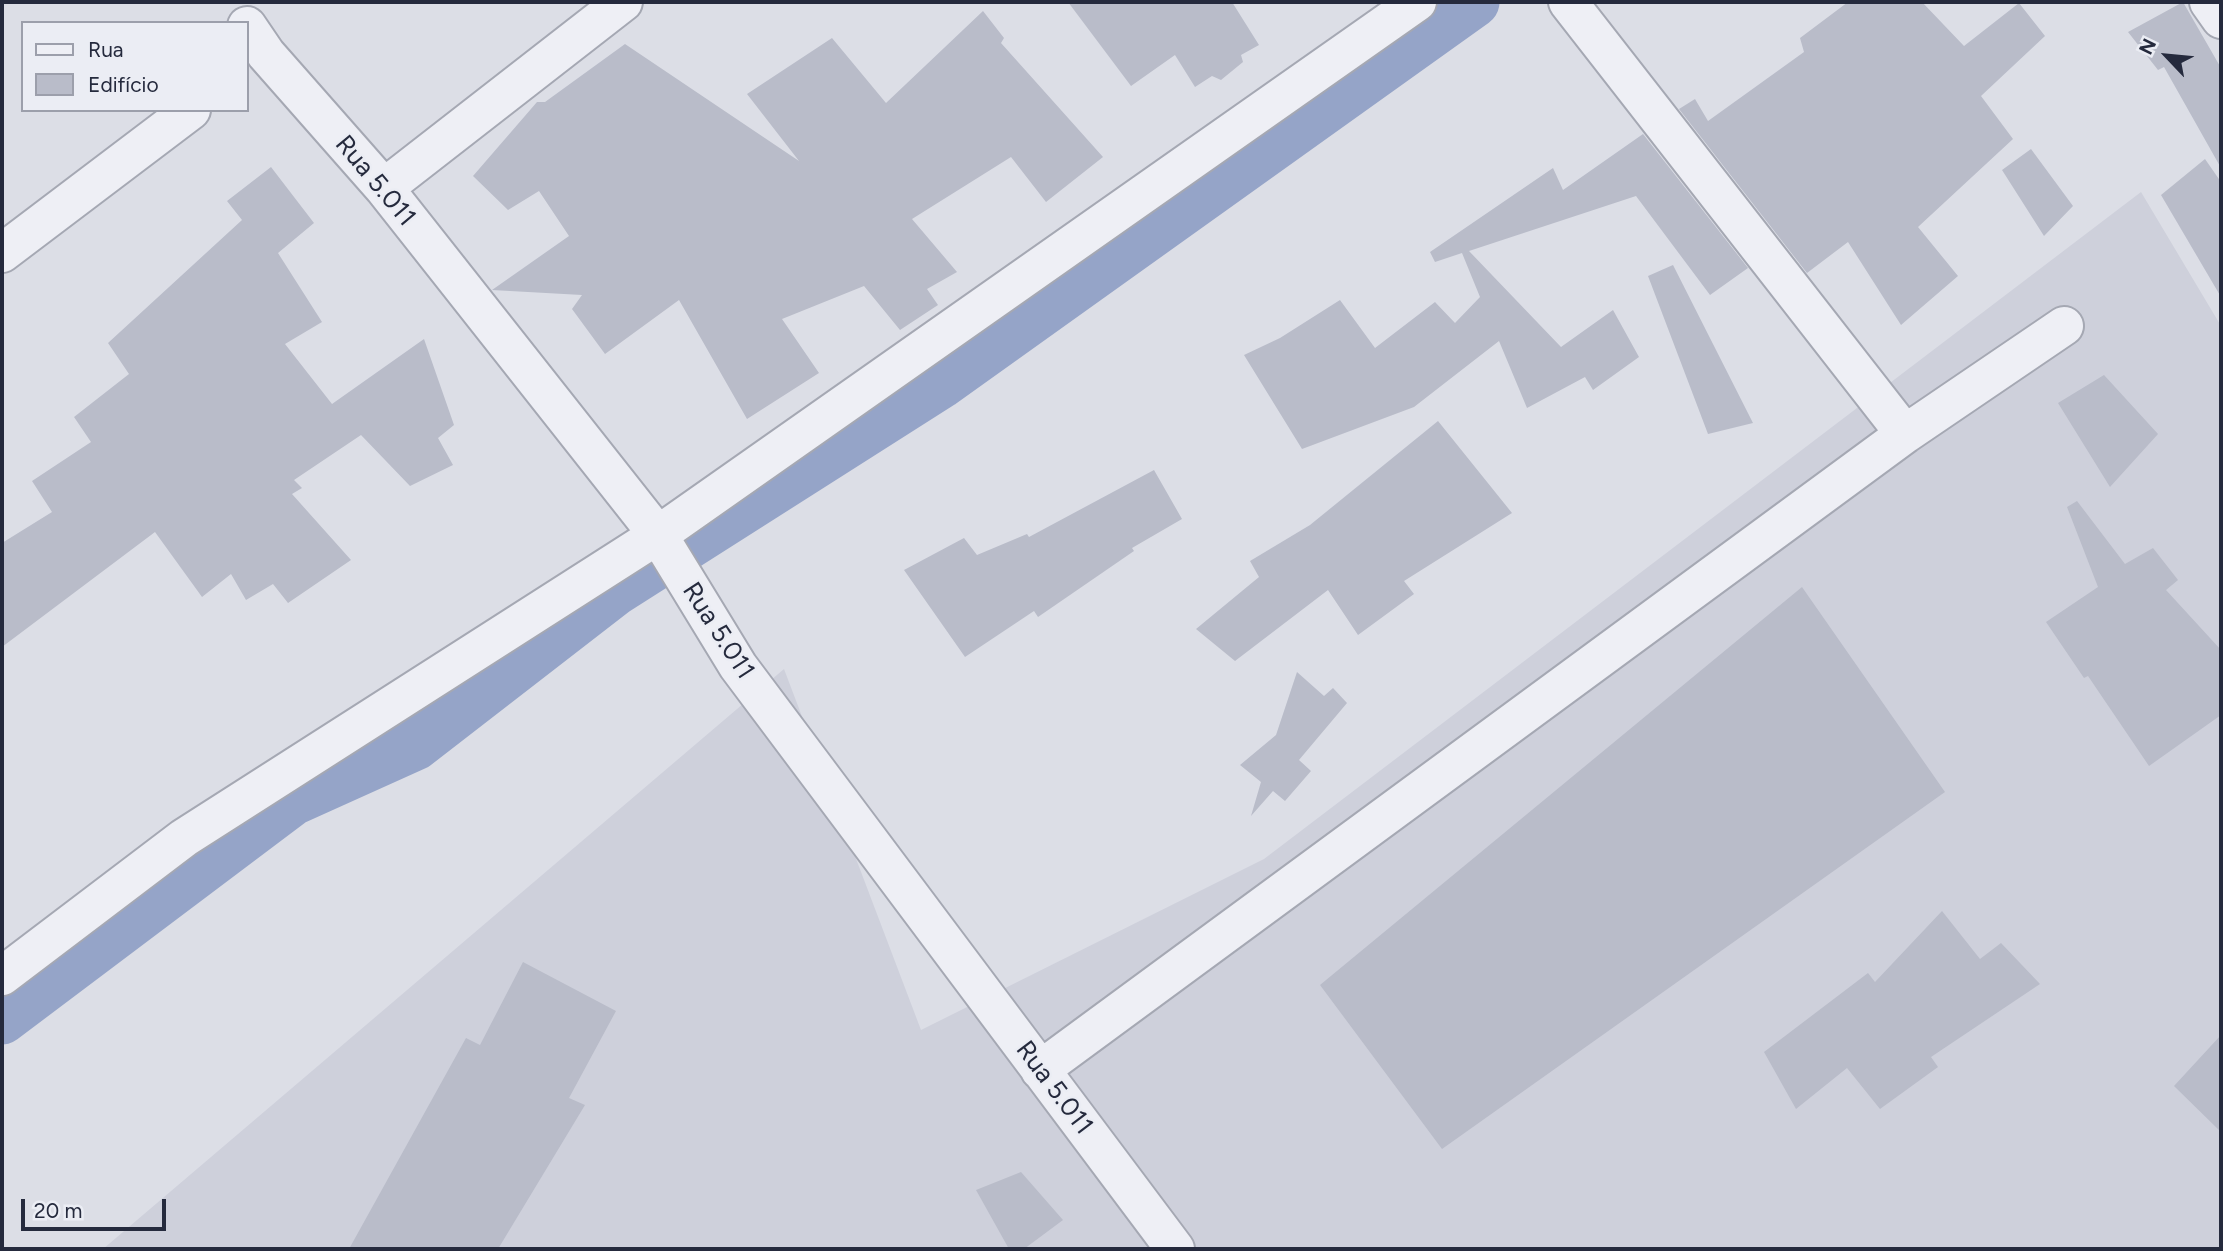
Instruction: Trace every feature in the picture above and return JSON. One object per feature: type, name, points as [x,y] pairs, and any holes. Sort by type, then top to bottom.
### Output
[{"type":"street","name":"Rua 5.011","points":[[231,2],[240,21]]},
{"type":"street","points":[[384,188],[623,2]]},
{"type":"street","points":[[7,963],[184,838],[658,535],[1417,2]]},
{"type":"street","points":[[1568,2],[1906,434]]},
{"type":"street","points":[[2209,2],[2221,19]]},
{"type":"street","name":"Rua 5.011","points":[[251,43],[384,188],[658,535],[738,666],[1175,1249]]},
{"type":"street","points":[[2,253],[188,112]]},
{"type":"street","points":[[1040,1070],[1906,434],[2064,326]]},
{"type":"shaded area","points":[[2141,192],[2221,326],[2221,1249],[103,1249],[784,669],[921,1030],[1264,859]]},
{"type":"building","points":[[1068,2],[1232,2],[1259,45],[1241,55],[1243,62],[1221,80],[1212,76],[1195,87],[1175,55],[1131,86]]},
{"type":"building","points":[[1848,2],[1922,2],[1964,46],[2019,3],[2045,36],[1981,96],[2013,139],[1918,227],[1958,276],[1901,325],[1848,242],[1807,273],[1679,109],[1695,99],[1708,121],[1804,52],[1800,38]]},
{"type":"building","points":[[2183,2],[2221,68],[2221,168],[2164,67],[2158,70],[2128,32]]},
{"type":"building","points":[[983,11],[1004,38],[1001,43],[1103,157],[1046,202],[1011,157],[912,219],[957,272],[927,289],[938,305],[900,330],[864,286],[782,319],[819,373],[747,419],[679,300],[605,354],[572,309],[582,295],[492,290],[569,236],[539,191],[508,210],[473,176],[537,102],[545,102],[625,44],[799,161],[747,94],[832,38],[886,103]]},
{"type":"building","points":[[1643,134],[1748,268],[1710,295],[1636,196],[1469,251],[1561,347],[1613,310],[1639,357],[1593,390],[1585,377],[1527,408],[1499,341],[1414,407],[1302,449],[1244,355],[1280,338],[1340,300],[1375,348],[1435,302],[1455,323],[1480,297],[1462,253],[1435,262],[1430,252],[1553,168],[1563,190]]},
{"type":"building","points":[[2031,149],[2073,206],[2044,236],[2002,170]]},
{"type":"building","points":[[2205,159],[2221,182],[2221,297],[2161,195]]},
{"type":"building","points":[[271,167],[314,223],[278,253],[322,322],[285,344],[332,404],[424,339],[454,425],[438,438],[453,465],[410,486],[361,435],[294,480],[302,488],[292,494],[351,560],[288,603],[273,584],[246,600],[231,574],[202,597],[155,532],[2,647],[2,543],[52,512],[32,481],[91,442],[74,417],[129,374],[108,343],[242,220],[227,201]]},
{"type":"building","points":[[1673,265],[1753,423],[1708,434],[1648,276]]},
{"type":"building","points":[[2104,375],[2158,434],[2110,487],[2058,403]]},
{"type":"building","points":[[1438,421],[1512,513],[1404,581],[1414,594],[1358,635],[1328,590],[1235,661],[1196,629],[1259,577],[1250,561],[1310,525]]},
{"type":"building","points":[[1154,470],[1182,519],[1132,548],[1134,551],[1038,617],[1034,611],[965,657],[904,570],[964,538],[977,555],[1027,534],[1029,537]]},
{"type":"building","points":[[2077,501],[2125,564],[2153,548],[2178,580],[2166,590],[2221,650],[2221,715],[2149,766],[2088,676],[2084,678],[2046,622],[2098,587],[2067,507]]},
{"type":"building","points":[[1802,587],[1945,792],[1442,1149],[1320,985]]},
{"type":"building","points":[[1297,672],[1324,696],[1333,688],[1347,703],[1299,760],[1311,771],[1285,801],[1273,791],[1251,816],[1261,782],[1240,765],[1276,735]]},
{"type":"building","points":[[1942,911],[1980,959],[2001,943],[2040,984],[1931,1057],[1938,1067],[1880,1109],[1847,1068],[1796,1109],[1764,1052],[1868,973],[1875,982]]},
{"type":"building","points":[[523,962],[616,1011],[569,1098],[585,1105],[498,1249],[349,1249],[466,1038],[480,1045]]},
{"type":"building","points":[[2221,1035],[2221,1132],[2174,1086]]},
{"type":"building","points":[[1021,1172],[1063,1220],[1024,1249],[1009,1249],[976,1190]]},
{"type":"waterway","points":[[2,1019],[293,800],[415,745],[614,591],[941,383],[1474,2]]}]
